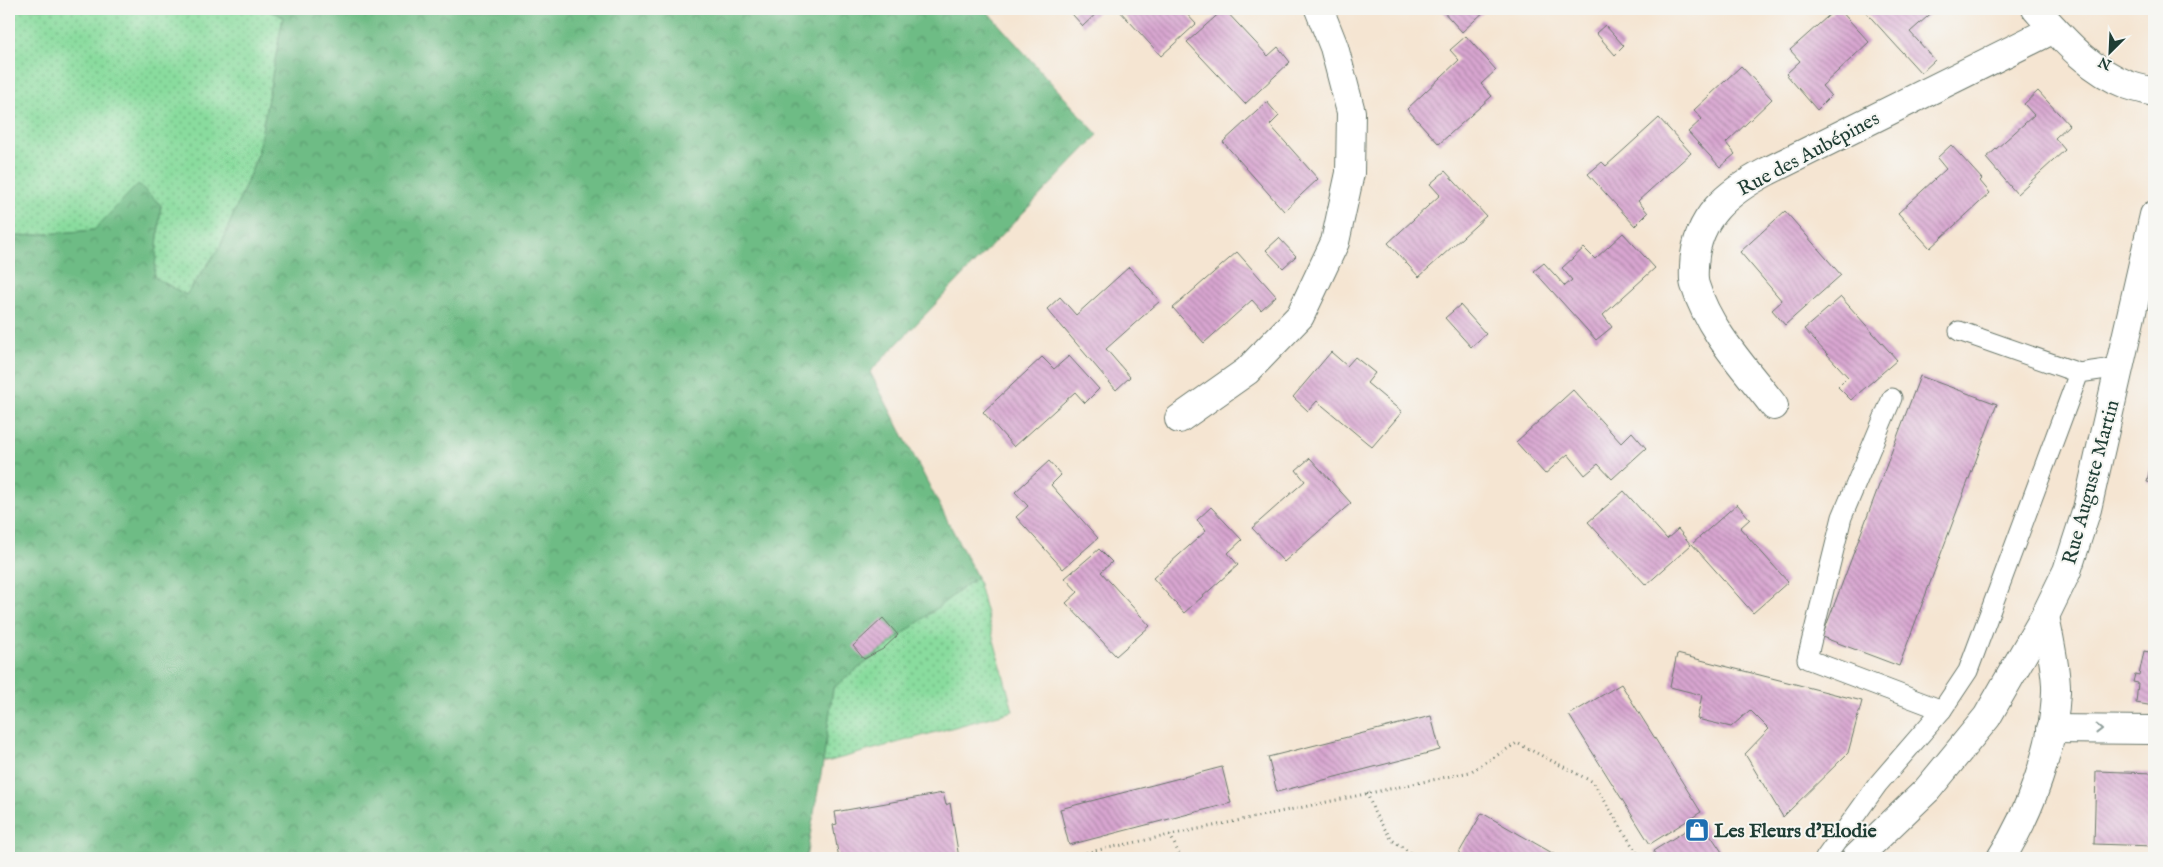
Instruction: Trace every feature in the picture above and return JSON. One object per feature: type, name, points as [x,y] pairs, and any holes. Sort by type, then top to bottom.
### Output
[{"type":"street","points":[[1179,419],[1247,372],[1300,316],[1335,242],[1350,173],[1351,112],[1334,47],[1319,9]]},
{"type":"street","points":[[2036,9],[2093,66],[2127,85],[2154,92]]},
{"type":"street","name":"Rue des Aubépines","points":[[1774,406],[1707,315],[1694,282],[1695,255],[1702,232],[1719,204],[1740,186],[1768,171],[2054,29]]},
{"type":"street","name":"Rue Auguste Martin","points":[[1856,858],[1927,790],[1987,717],[2046,616],[2067,571],[2086,509],[2151,241],[2154,215]]},
{"type":"street","points":[[2001,858],[2028,806],[2048,750],[2056,691],[2046,616]]},
{"type":"street","points":[[2051,729],[2154,730]]},
{"type":"lane","points":[[1959,330],[2079,373],[2120,367]]},
{"type":"lane","points":[[1825,858],[1878,784],[1942,710],[1968,671],[2079,373]]},
{"type":"lane","points":[[1892,398],[1842,517],[1807,659],[1942,710]]},
{"type":"path","points":[[1067,858],[1470,772],[1516,743],[1593,782],[1640,858]]},
{"type":"path","points":[[1367,793],[1375,814],[1392,840],[1418,858]]},
{"type":"path","points":[[1170,835],[1181,858]]},
{"type":"green space","points":[[9,9],[266,9],[283,17],[257,157],[220,247],[186,295],[154,277],[161,205],[94,230],[9,237]]},
{"type":"green space","points":[[266,9],[985,9],[1098,135],[870,372],[977,577],[833,688],[823,763],[806,858],[9,858],[9,237],[94,230],[138,184],[161,205],[154,277],[186,295],[220,247],[257,157],[283,17]]},
{"type":"green space","points":[[977,577],[1013,711],[823,763],[833,688]]},
{"type":"building","points":[[1077,9],[1101,9],[1083,26],[1072,14]]},
{"type":"building","points":[[1118,9],[1182,9],[1196,24],[1161,56]]},
{"type":"building","points":[[1224,9],[1268,56],[1278,47],[1290,62],[1245,104],[1187,42]]},
{"type":"building","points":[[1441,9],[1487,9],[1462,32]]},
{"type":"building","points":[[1836,9],[1839,9],[1869,42],[1822,86],[1831,96],[1817,110],[1786,74],[1800,61],[1790,50]]},
{"type":"building","points":[[1863,9],[1936,9],[1910,32],[1935,60],[1921,73]]},
{"type":"building","points":[[1605,25],[1624,46],[1615,55],[1596,33]]},
{"type":"building","points":[[1466,36],[1496,70],[1481,84],[1492,96],[1439,144],[1407,109],[1459,60],[1450,50]]},
{"type":"building","points":[[1741,66],[1772,99],[1726,143],[1735,154],[1720,167],[1688,132],[1702,119],[1694,110]]},
{"type":"building","points":[[2038,91],[2069,125],[2055,138],[2065,150],[2017,194],[1986,158],[2034,115],[2024,104]]},
{"type":"building","points":[[1267,102],[1279,116],[1270,125],[1318,179],[1284,211],[1223,142]]},
{"type":"building","points":[[1659,118],[1691,153],[1638,201],[1648,213],[1635,226],[1588,174],[1602,162],[1606,166]]},
{"type":"building","points":[[1951,145],[1982,179],[1980,181],[1990,193],[1930,248],[1898,213],[1946,169],[1937,158]]},
{"type":"building","points":[[1445,171],[1486,216],[1419,277],[1388,243],[1440,195],[1430,184]]},
{"type":"building","points":[[1785,211],[1841,275],[1785,325],[1772,310],[1782,301],[1740,252]]},
{"type":"building","points":[[1623,233],[1655,268],[1603,315],[1612,327],[1596,340],[1534,271],[1544,263],[1565,286],[1572,280],[1562,268],[1584,248],[1595,259]]},
{"type":"building","points":[[1279,238],[1296,256],[1283,268],[1266,250]]},
{"type":"building","points":[[1237,252],[1276,296],[1261,310],[1252,300],[1204,343],[1173,308]]},
{"type":"building","points":[[1129,267],[1160,301],[1106,349],[1130,377],[1116,390],[1047,309],[1060,297],[1076,315]]},
{"type":"building","points":[[1841,297],[1897,360],[1851,400],[1838,387],[1848,377],[1804,329]]},
{"type":"building","points":[[1460,305],[1486,334],[1471,347],[1445,318]]},
{"type":"building","points":[[1331,352],[1347,366],[1355,357],[1375,373],[1367,383],[1402,412],[1372,447],[1317,401],[1308,411],[1293,397]]},
{"type":"building","points":[[1069,356],[1099,389],[1085,403],[1075,392],[1014,447],[983,412],[1042,357],[1054,369]]},
{"type":"building","points":[[1920,376],[1997,404],[1899,666],[1822,637]]},
{"type":"building","points":[[1573,390],[1621,443],[1632,432],[1646,448],[1612,479],[1598,464],[1585,475],[1568,454],[1545,474],[1516,442]]},
{"type":"building","points":[[2154,454],[2154,483],[2147,482]]},
{"type":"building","points":[[1310,458],[1351,503],[1284,562],[1252,528],[1305,481],[1296,470]]},
{"type":"building","points":[[1049,461],[1061,475],[1051,485],[1098,538],[1063,569],[1016,517],[1028,506],[1015,492]]},
{"type":"building","points":[[1624,491],[1667,539],[1678,529],[1691,545],[1646,585],[1588,522]]},
{"type":"building","points":[[1737,504],[1750,519],[1740,528],[1788,582],[1753,613],[1692,544]]},
{"type":"building","points":[[1211,507],[1242,540],[1228,553],[1238,565],[1184,613],[1153,578],[1206,531],[1197,520]]},
{"type":"building","points":[[1099,549],[1112,562],[1101,572],[1150,626],[1116,656],[1066,603],[1078,592],[1065,578]]},
{"type":"building","points":[[883,618],[898,635],[883,649],[864,659],[853,646]]},
{"type":"building","points":[[2144,651],[2154,653],[2154,706],[2136,703],[2138,683],[2133,682],[2135,674],[2139,675]]},
{"type":"building","points":[[1677,654],[1862,701],[1848,753],[1783,817],[1745,754],[1769,729],[1750,710],[1731,727],[1697,719],[1702,695],[1670,687]]},
{"type":"building","points":[[1621,684],[1701,812],[1650,844],[1569,715]]},
{"type":"building","points":[[1431,716],[1440,750],[1277,792],[1268,757]]},
{"type":"building","points":[[1222,767],[1231,803],[1069,845],[1060,809]]},
{"type":"building","points":[[2096,771],[2154,773],[2154,846],[2094,844]]},
{"type":"building","points":[[943,793],[946,805],[950,803],[959,858],[839,858],[833,825],[837,824],[835,812]]},
{"type":"building","points":[[1482,813],[1561,858],[1456,858]]},
{"type":"building","name":"Les Fleurs d'Elodie","points":[[1701,821],[1726,858],[1658,858],[1653,851]]},
{"type":"place","name":"Les Fleurs d'Elodie","points":[[1697,830]]}]
